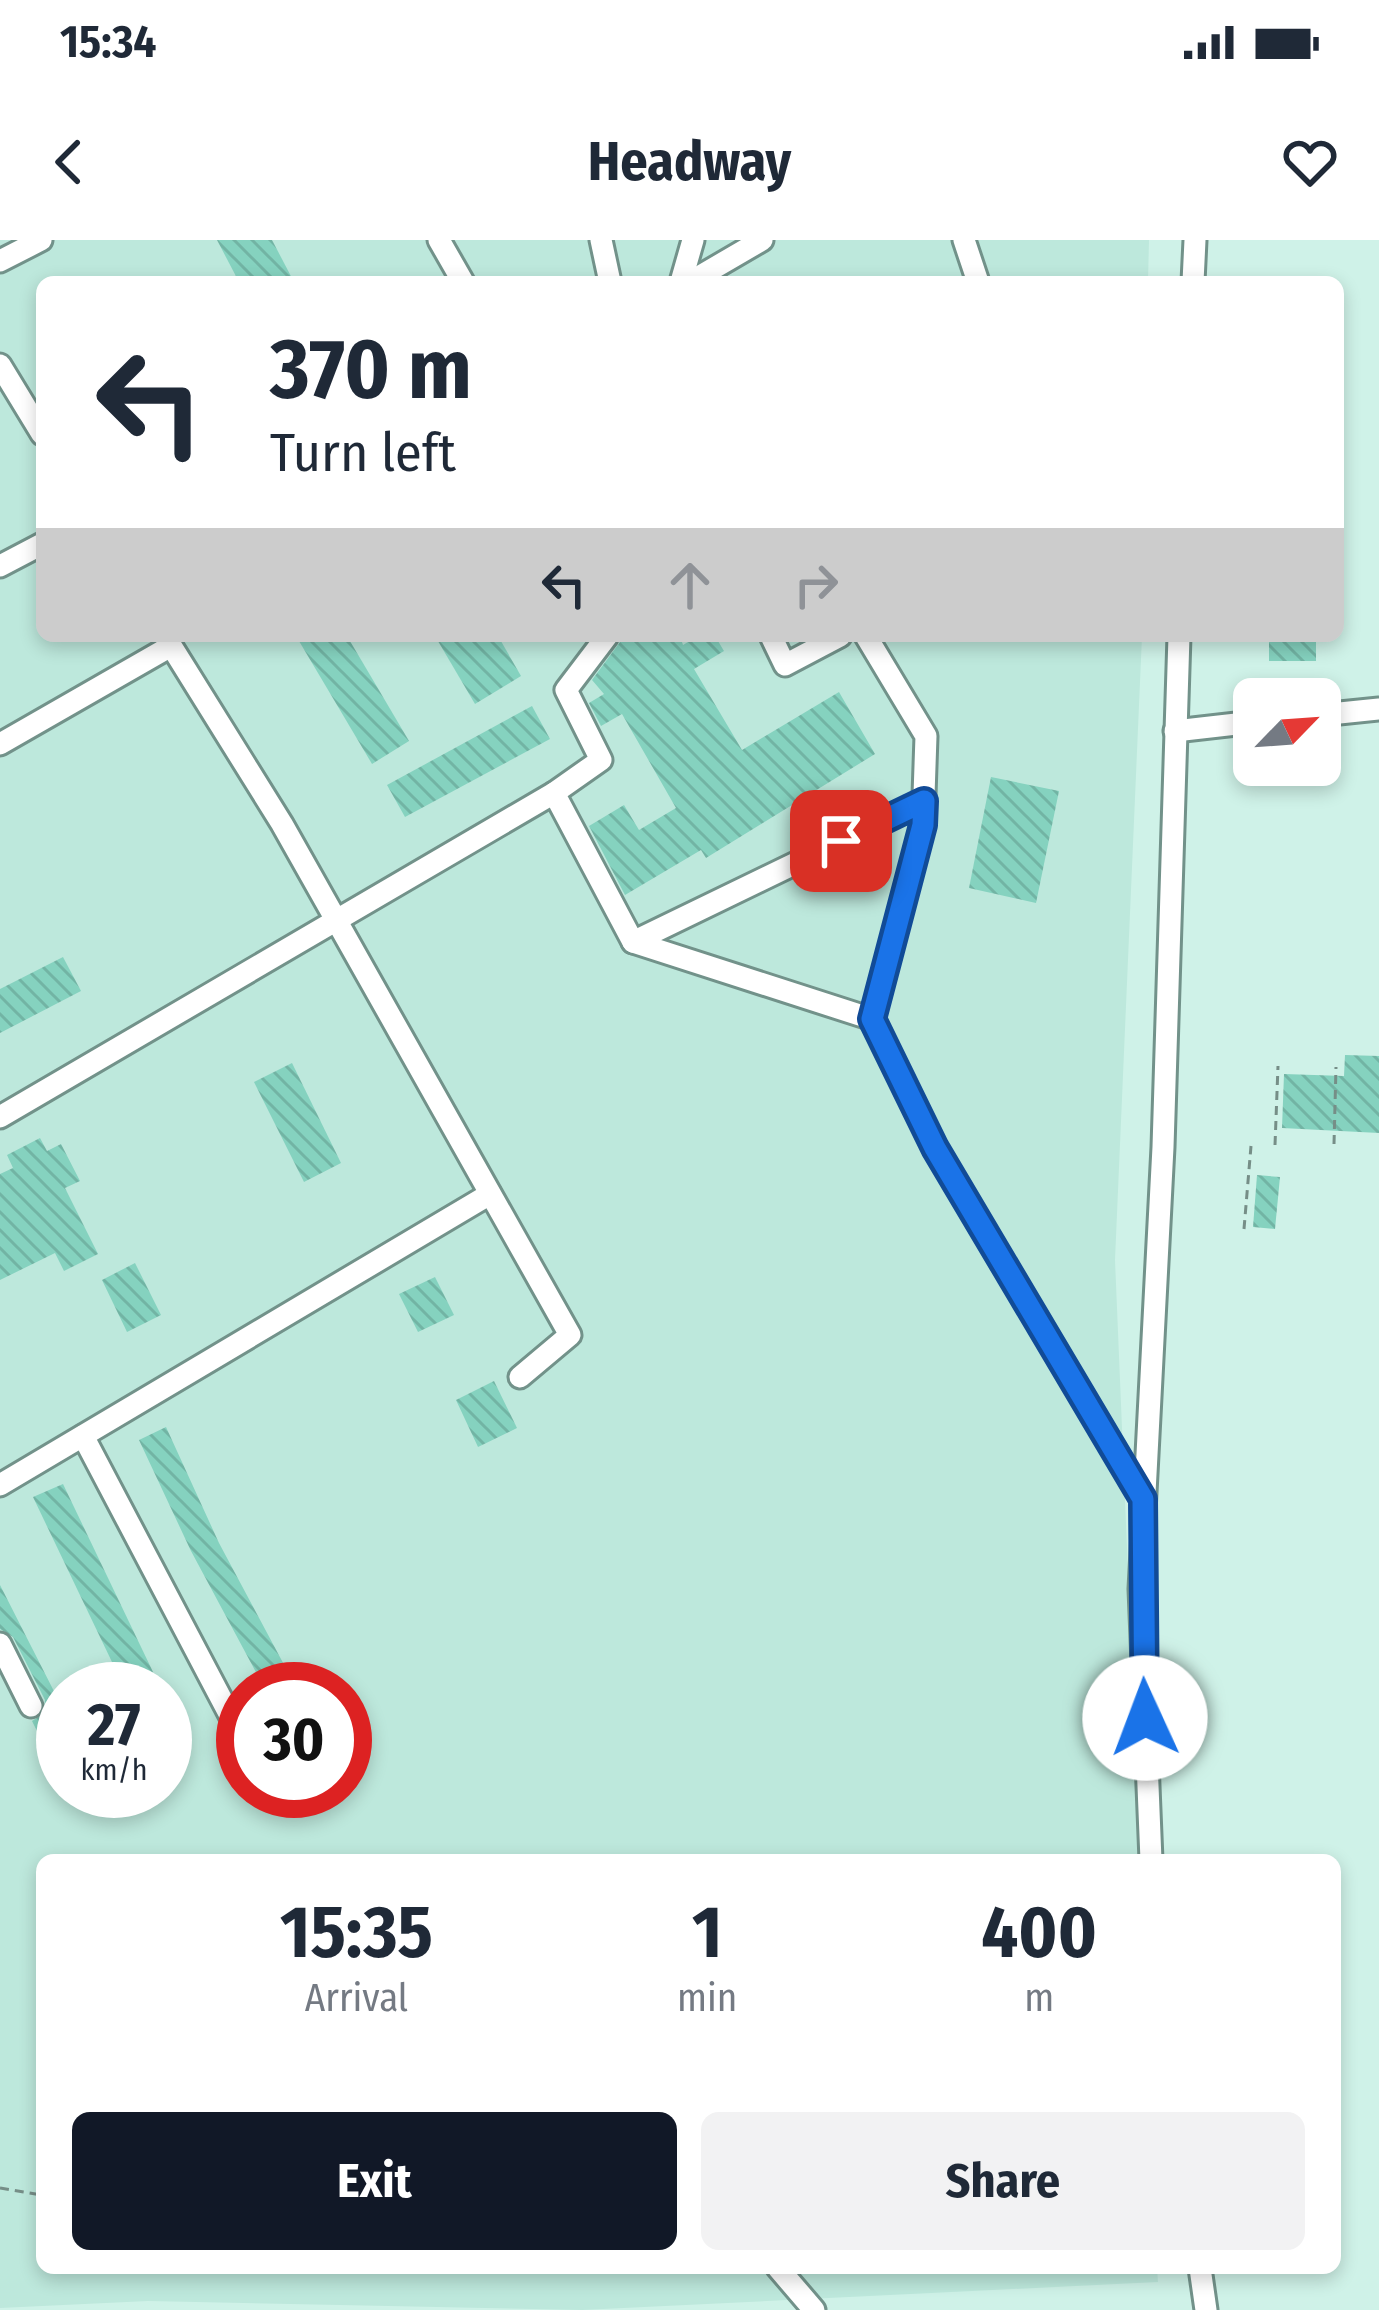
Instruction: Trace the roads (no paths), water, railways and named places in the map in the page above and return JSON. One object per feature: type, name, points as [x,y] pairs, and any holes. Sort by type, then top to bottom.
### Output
[{"type":"street","points":[[0,261],[41,240]]},
{"type":"street","points":[[439,240],[460,276]]},
{"type":"street","points":[[601,240],[609,276]]},
{"type":"street","points":[[686,276],[693,240]]},
{"type":"street","points":[[696,276],[762,240]]},
{"type":"street","points":[[964,240],[976,276]]},
{"type":"street","points":[[1193,276],[1195,240]]},
{"type":"street","points":[[0,365],[36,421]]},
{"type":"street","points":[[0,566],[36,547]]},
{"type":"street","points":[[0,743],[166,642]]},
{"type":"street","points":[[169,642],[337,921],[570,1335],[520,1377]]},
{"type":"street","points":[[0,1118],[554,793],[601,760],[566,690],[602,642]]},
{"type":"street","points":[[774,642],[785,665],[829,642]]},
{"type":"street","points":[[870,642],[926,736],[923,825],[872,1019],[935,1148],[1143,1499]]},
{"type":"street","points":[[1151,1854],[1140,1589],[1163,1147],[1179,642]]},
{"type":"street","points":[[1341,713],[1379,709]]},
{"type":"street","points":[[1175,730],[1233,724]]},
{"type":"street","points":[[554,793],[633,942],[872,1019]]},
{"type":"street","points":[[633,942],[924,801]]},
{"type":"street","points":[[0,1485],[490,1194]]},
{"type":"street","points":[[82,1436],[216,1688]]},
{"type":"street","points":[[0,1644],[32,1706]]},
{"type":"street","points":[[783,2274],[814,2310]]},
{"type":"street","points":[[1201,2274],[1206,2310]]}]
